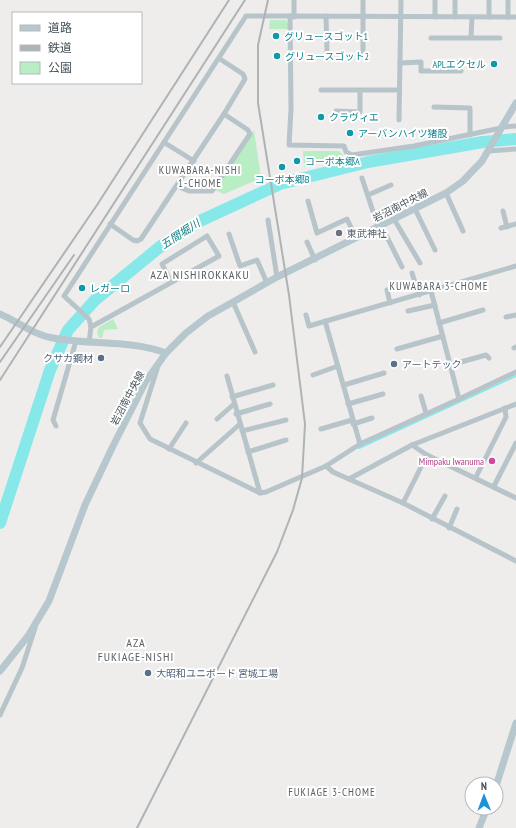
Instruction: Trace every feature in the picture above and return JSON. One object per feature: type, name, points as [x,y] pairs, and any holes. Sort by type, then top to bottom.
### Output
[{"type":"street","points":[[294,0],[292,16],[289,145],[344,146],[346,152],[352,155],[516,126]]},
{"type":"street","points":[[363,0],[362,16],[364,56]]},
{"type":"street","points":[[399,120],[401,0]]},
{"type":"street","points":[[435,0],[435,17]]},
{"type":"street","points":[[455,0],[455,17]]},
{"type":"street","points":[[489,0],[490,17]]},
{"type":"street","points":[[508,0],[508,17]]},
{"type":"street","points":[[89,342],[91,327],[89,319],[73,306],[64,296],[220,59],[246,16],[516,17]]},
{"type":"street","points":[[326,16],[327,53]]},
{"type":"street","points":[[471,37],[472,17]]},
{"type":"street","points":[[431,38],[500,38]]},
{"type":"street","points":[[110,224],[133,240],[137,241],[141,239],[194,161],[224,114],[245,77],[220,59]]},
{"type":"street","points":[[400,63],[421,62],[421,71],[461,71]]},
{"type":"street","points":[[321,90],[399,90]]},
{"type":"street","points":[[336,111],[360,112],[360,90]]},
{"type":"street","points":[[502,128],[516,103]]},
{"type":"street","points":[[434,107],[470,108],[470,135]]},
{"type":"street","points":[[177,186],[189,191],[212,191],[250,134],[248,130],[224,114]]},
{"type":"street","name":"岩沼南中央線","points":[[0,671],[37,621],[49,600],[85,505],[112,446],[146,381],[166,353],[186,333],[208,316],[232,302],[277,277],[315,260],[414,208],[446,193],[474,170],[502,128]]},
{"type":"street","points":[[165,143],[194,161]]},
{"type":"street","points":[[489,149],[516,150]]},
{"type":"street","points":[[362,178],[380,226],[402,268]]},
{"type":"street","points":[[368,194],[391,184]]},
{"type":"street","points":[[446,193],[463,231]]},
{"type":"street","points":[[308,201],[317,233],[347,220],[356,238]]},
{"type":"street","points":[[414,208],[434,250]]},
{"type":"street","points":[[503,211],[507,227]]},
{"type":"street","points":[[394,219],[420,263]]},
{"type":"street","points":[[268,220],[277,277]]},
{"type":"street","points":[[501,228],[516,224]]},
{"type":"street","points":[[229,234],[240,266],[257,260],[267,283]]},
{"type":"street","points":[[91,327],[219,256],[206,236],[162,264],[171,282]]},
{"type":"street","points":[[306,242],[315,260]]},
{"type":"street","points":[[306,315],[309,326],[516,266]]},
{"type":"street","points":[[412,273],[419,295]]},
{"type":"street","points":[[387,290],[390,303]]},
{"type":"street","points":[[431,291],[459,398]]},
{"type":"street","points":[[232,302],[254,352]]},
{"type":"street","points":[[408,311],[435,305]]},
{"type":"street","points":[[439,323],[483,310]]},
{"type":"street","points":[[0,314],[36,333],[53,338],[151,347],[166,353]]},
{"type":"street","points":[[506,317],[516,315]]},
{"type":"street","points":[[325,321],[360,444]]},
{"type":"street","points":[[397,349],[443,336]]},
{"type":"street","points":[[56,426],[53,420],[74,341]]},
{"type":"street","points":[[450,365],[486,355],[489,358]]},
{"type":"street","points":[[159,362],[140,423],[150,439],[196,463],[260,493],[273,490],[326,466],[360,444],[516,372]]},
{"type":"street","points":[[312,375],[338,366]]},
{"type":"street","points":[[344,385],[384,373]]},
{"type":"street","points":[[227,376],[236,414],[260,493]]},
{"type":"street","points":[[232,397],[273,385]]},
{"type":"street","points":[[348,404],[383,394]]},
{"type":"street","points":[[421,396],[426,413]]},
{"type":"street","points":[[217,418],[234,404]]},
{"type":"street","points":[[236,414],[270,404]]},
{"type":"street","points":[[349,479],[412,445],[516,404]]},
{"type":"street","points":[[476,477],[506,417],[505,408]]},
{"type":"street","points":[[321,429],[372,418]]},
{"type":"street","points":[[242,431],[286,420]]},
{"type":"street","points":[[169,449],[186,423]]},
{"type":"street","points":[[196,463],[240,424]]},
{"type":"street","points":[[248,452],[286,440]]},
{"type":"street","points":[[494,486],[516,443]]},
{"type":"street","points":[[412,445],[427,455],[476,477],[516,498]]},
{"type":"street","points":[[403,503],[427,455]]},
{"type":"street","points":[[326,466],[333,472],[403,503],[449,528],[516,561]]},
{"type":"street","points":[[432,519],[445,496]]},
{"type":"street","points":[[449,528],[457,510]]},
{"type":"street","points":[[0,715],[22,668],[37,621]]},
{"type":"street","points":[[499,776],[516,723]]},
{"type":"street","points":[[479,828],[484,816]]},
{"type":"green space","points":[[270,20],[285,20],[288,23],[288,29],[269,29]]},
{"type":"green space","points":[[254,130],[261,178],[224,194],[215,190]]},
{"type":"green space","points":[[303,151],[339,151],[343,155],[340,159],[326,160],[304,167]]},
{"type":"green space","points":[[113,319],[118,329],[104,330],[102,338],[99,338],[97,332],[99,327]]},
{"type":"waterway","name":"五間堀川","points":[[0,523],[50,370],[68,330],[95,300],[161,246],[202,220],[280,184],[368,162],[483,142],[516,139]]},
{"type":"waterway","points":[[359,448],[516,376]]},
{"type":"railway","points":[[0,347],[97,205],[229,0]]},
{"type":"railway","points":[[0,380],[245,0]]},
{"type":"railway","points":[[137,828],[277,552],[293,510],[302,478],[305,424],[289,295],[258,103],[258,45],[268,0]]},
{"type":"railway","points":[[0,362],[74,255]]},
{"type":"place","name":"グリュースゴット1","points":[[276,36]]},
{"type":"place","name":"グリュースゴット2","points":[[277,56]]},
{"type":"place","name":"APLエクセル","points":[[494,64]]},
{"type":"place","name":"クラヴィエ","points":[[321,117]]},
{"type":"place","name":"アーバンハイツ猪股","points":[[350,133]]},
{"type":"place","name":"コーポ本郷A","points":[[297,161]]},
{"type":"place","name":"コーポ本郷B","points":[[282,167]]},
{"type":"place","name":"東武神社","points":[[339,233]]},
{"type":"place","name":"レガーロ","points":[[82,288]]},
{"type":"place","name":"クサカ鋼材","points":[[101,358]]},
{"type":"place","name":"アートテック","points":[[394,364]]},
{"type":"place","name":"Mimpaku Iwanuma","points":[[492,461]]},
{"type":"place","name":"大昭和ユニボード 宮城工場","points":[[148,673]]},
{"type":"district","name":"KUWABARA-NISHI 1-CHOME","points":[[200,176]]},
{"type":"district","name":"AZA NISHIROKKAKU","points":[[200,275]]},
{"type":"district","name":"KUWABARA 3-CHOME","points":[[439,286]]},
{"type":"district","name":"AZA FUKIAGE-NISHI","points":[[136,650]]},
{"type":"district","name":"FUKIAGE 3-CHOME","points":[[332,792]]}]
